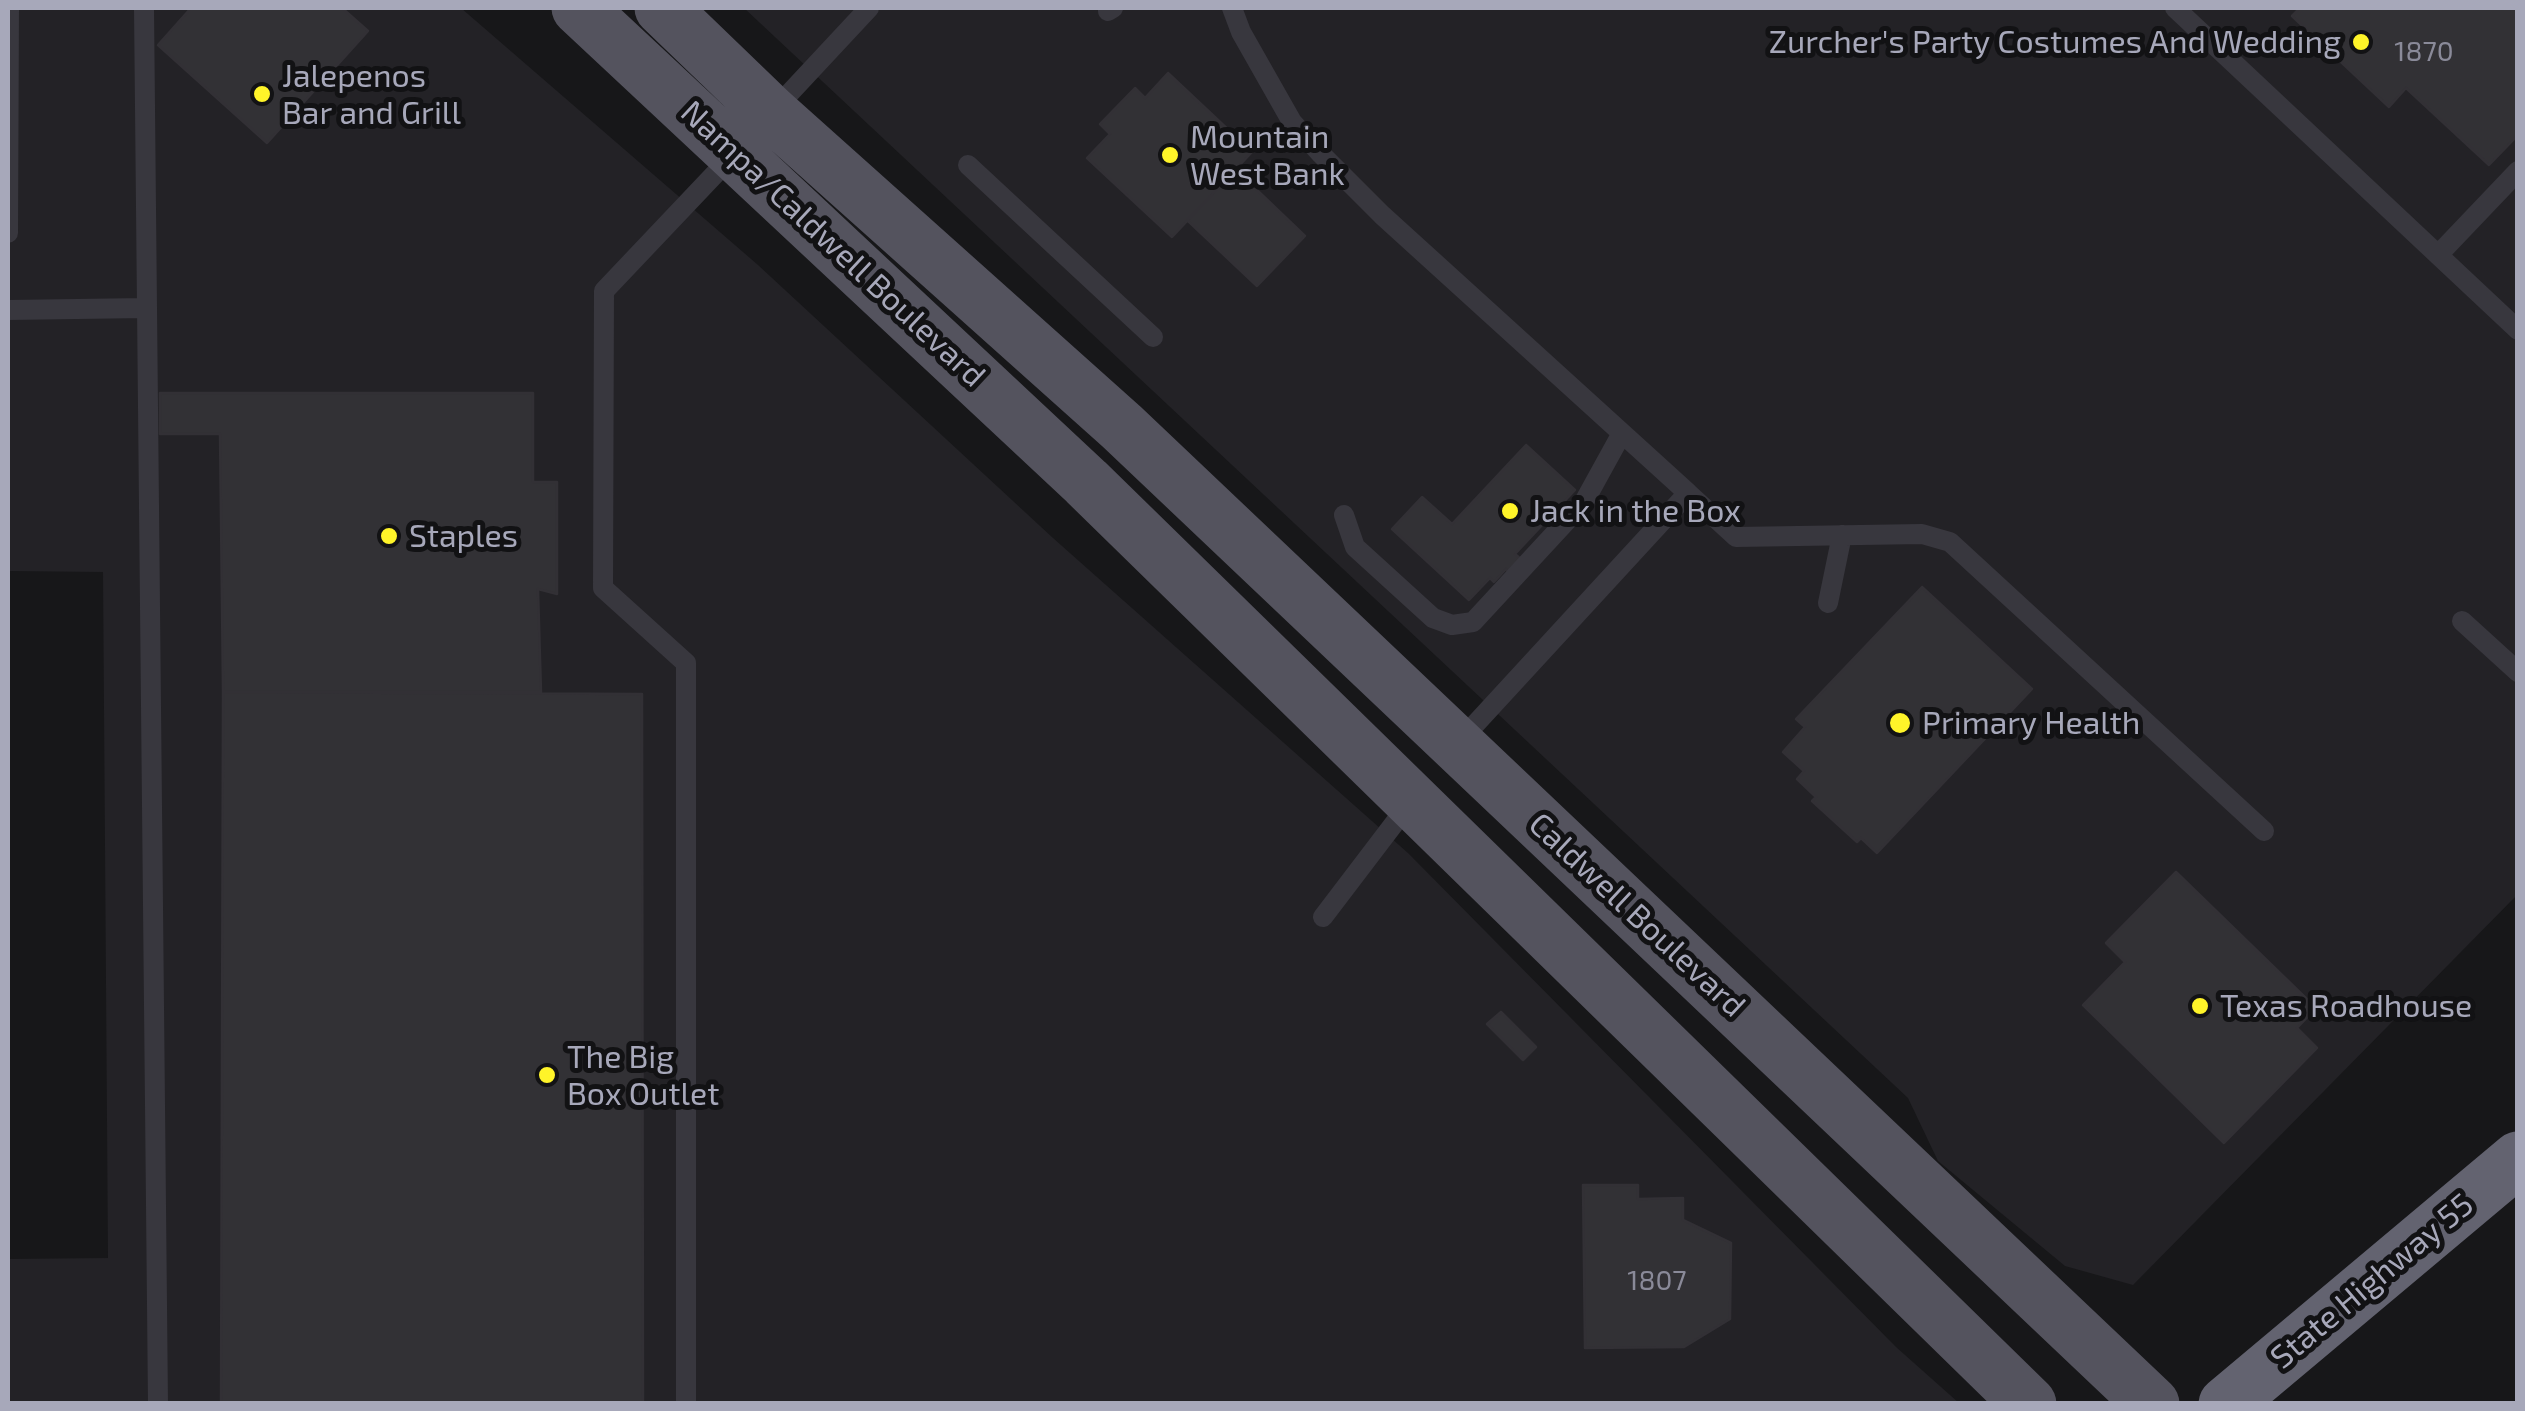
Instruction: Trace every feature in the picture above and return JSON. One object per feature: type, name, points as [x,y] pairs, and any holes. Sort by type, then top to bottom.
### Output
[{"type":"highway","name":"State Highway 55","points":[[2226,1404],[2518,1159]]},
{"type":"main road","name":"Nampa/Caldwell Boulevard","points":[[578,8],[754,132],[1122,427]]},
{"type":"main road","name":"Nampa/Caldwell Boulevard","points":[[662,8],[754,132],[1086,482],[1413,798]]},
{"type":"main road","name":"Caldwell Boulevard","points":[[1122,427],[2152,1404]]},
{"type":"main road","points":[[1413,798],[2029,1404]]},
{"type":"lane","points":[[8,233],[10,8]]},
{"type":"lane","points":[[144,8],[158,1404]]},
{"type":"lane","points":[[686,1404],[686,663],[603,588],[604,290],[869,8]]},
{"type":"lane","points":[[1232,8],[1241,32],[1292,122],[1312,143],[1382,214],[1736,537],[1922,534],[1950,542],[2264,830]]},
{"type":"lane","points":[[2175,8],[2518,330]]},
{"type":"lane","points":[[968,165],[1154,337]]},
{"type":"lane","points":[[2438,255],[2518,171]]},
{"type":"lane","points":[[8,310],[145,308]]},
{"type":"lane","points":[[1344,515],[1356,547],[1433,618],[1452,625],[1473,622],[1584,502],[1622,433]]},
{"type":"lane","points":[[1457,744],[1688,492]]},
{"type":"lane","points":[[1828,602],[1842,535]]},
{"type":"lane","points":[[2462,621],[2518,672]]},
{"type":"lane","points":[[1323,917],[1413,798]]},
{"type":"shaded area","points":[[8,8],[461,8],[758,265],[1053,538],[1408,853],[1896,1347],[1959,1403],[8,1403],[8,1259],[108,1258],[103,572],[8,571]]},
{"type":"shaded area","points":[[744,8],[2517,8],[2517,895],[2133,1285],[2065,1266],[1938,1161],[1908,1098]]},
{"type":"building","name":"Jalepenos Bar and Grill","points":[[191,8],[342,8],[368,31],[267,143],[158,45]]},
{"type":"building","points":[[2300,8],[2518,8],[2518,135],[2489,165],[2406,88],[2389,107],[2292,16]]},
{"type":"building","name":"Mountain West Bank","points":[[1168,73],[1252,152],[1172,237],[1087,158],[1110,134],[1100,124],[1135,88],[1145,98]]},
{"type":"building","points":[[1236,170],[1305,236],[1257,286],[1187,220]]},
{"type":"building","name":"Staples","points":[[160,393],[533,393],[533,482],[557,482],[557,594],[538,589],[541,692],[223,692],[220,434],[160,434]]},
{"type":"building","name":"Jack in the Box","points":[[1526,445],[1575,490],[1515,554],[1523,561],[1510,574],[1506,569],[1494,582],[1490,578],[1469,600],[1392,529],[1422,497],[1452,524]]},
{"type":"building","name":"Primary Health","points":[[1922,587],[2032,689],[1877,853],[1861,838],[1857,842],[1812,801],[1816,797],[1797,779],[1804,771],[1783,752],[1805,727],[1796,719]]},
{"type":"building","points":[[223,692],[642,694],[643,1404],[221,1404]]},
{"type":"building","name":"Texas Roadhouse","points":[[2176,872],[2316,1008],[2297,1028],[2317,1048],[2224,1143],[2083,1005],[2125,962],[2106,943]]},
{"type":"building","points":[[1501,1012],[1536,1047],[1523,1060],[1487,1024]]},
{"type":"building","points":[[1583,1185],[1638,1185],[1638,1199],[1683,1198],[1683,1220],[1731,1243],[1730,1319],[1684,1347],[1585,1348]]},
{"type":"place","name":"Zurcher's Party Costumes And Wedding","points":[[2361,42]]},
{"type":"place","name":"Jalepenos Bar and Grill","points":[[262,94]]},
{"type":"place","name":"Mountain West Bank","points":[[1170,155]]},
{"type":"place","name":"Jack in the Box","points":[[1510,511]]},
{"type":"place","name":"Staples","points":[[389,536]]},
{"type":"place","name":"Primary Health","points":[[1900,723]]},
{"type":"place","name":"Texas Roadhouse","points":[[2200,1006]]},
{"type":"place","name":"The Big Box Outlet","points":[[547,1075]]}]
